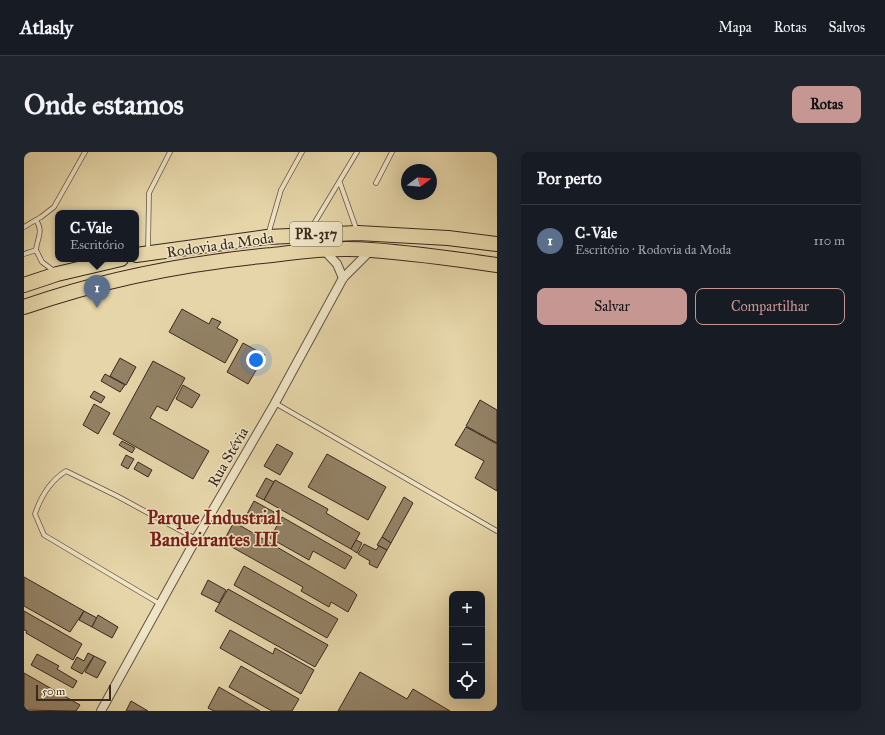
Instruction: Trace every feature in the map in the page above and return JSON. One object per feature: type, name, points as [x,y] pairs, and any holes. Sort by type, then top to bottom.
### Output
[{"type":"highway","name":"Rodovia da Moda","points":[[142,254],[267,237],[358,233],[448,238],[497,244]]},
{"type":"highway","name":"Rodovia da Moda","points":[[24,307],[70,291],[153,272],[251,257],[323,250],[370,250],[497,265]]},
{"type":"highway","points":[[24,285],[57,274],[108,262]]},
{"type":"street","points":[[323,250],[337,264],[343,278]]},
{"type":"street","name":"Rua Stévia","points":[[101,711],[196,539],[275,403],[343,278],[370,250]]},
{"type":"lane","points":[[24,227],[54,207],[85,152]]},
{"type":"lane","points":[[142,254],[149,193],[170,152]]},
{"type":"lane","points":[[267,237],[281,190],[302,152]]},
{"type":"lane","points":[[308,235],[357,152]]},
{"type":"lane","points":[[376,183],[392,152]]},
{"type":"lane","points":[[340,182],[358,233]]},
{"type":"lane","points":[[36,220],[40,226],[41,235],[36,250],[42,262],[57,274]]},
{"type":"lane","points":[[24,254],[36,250]]},
{"type":"lane","points":[[275,403],[497,531]]},
{"type":"lane","points":[[160,604],[44,534],[35,514],[40,498],[57,476],[66,471],[138,507],[196,539]]},
{"type":"building","points":[[182,309],[209,324],[212,318],[221,322],[217,328],[238,340],[225,363],[169,332]]},
{"type":"building","points":[[243,343],[265,355],[248,384],[227,372]]},
{"type":"building","points":[[120,358],[136,367],[126,385],[110,376]]},
{"type":"building","points":[[153,361],[185,378],[167,411],[157,406],[150,418],[209,451],[193,479],[113,434]]},
{"type":"building","points":[[105,374],[125,385],[120,392],[101,381]]},
{"type":"building","points":[[183,385],[200,395],[192,408],[176,399]]},
{"type":"building","points":[[94,391],[105,397],[101,403],[90,397]]},
{"type":"building","points":[[480,400],[497,410],[497,443],[466,426]]},
{"type":"building","points":[[94,404],[110,413],[98,434],[83,425]]},
{"type":"building","points":[[466,427],[497,444],[497,491],[475,478],[484,461],[455,445]]},
{"type":"building","points":[[122,441],[135,448],[132,453],[119,445]]},
{"type":"building","points":[[277,444],[293,453],[280,475],[264,466]]},
{"type":"building","points":[[327,454],[386,487],[368,520],[308,487]]},
{"type":"building","points":[[126,455],[134,459],[128,469],[121,465]]},
{"type":"building","points":[[138,462],[152,470],[148,477],[134,469]]},
{"type":"building","points":[[266,478],[274,482],[264,500],[256,496]]},
{"type":"building","points":[[275,480],[328,509],[326,513],[360,533],[351,549],[264,500]]},
{"type":"building","points":[[404,497],[413,503],[391,543],[382,537]]},
{"type":"building","points":[[254,501],[274,512],[267,525],[247,514]]},
{"type":"building","points":[[282,517],[352,557],[345,569],[313,551],[309,560],[270,538]]},
{"type":"building","points":[[234,522],[354,592],[357,595],[348,612],[331,602],[329,607],[301,591],[303,587],[223,542]]},
{"type":"building","points":[[382,537],[391,543],[387,550],[377,545]]},
{"type":"building","points":[[356,540],[362,543],[357,553],[351,549]]},
{"type":"building","points":[[364,544],[376,550],[379,546],[387,550],[377,568],[369,564],[370,561],[358,554]]},
{"type":"building","points":[[244,566],[338,619],[327,638],[234,585]]},
{"type":"building","points":[[24,577],[84,611],[70,632],[24,606]]},
{"type":"building","points":[[208,580],[226,590],[219,603],[201,594]]},
{"type":"building","points":[[228,589],[328,645],[315,667],[215,611]]},
{"type":"building","points":[[24,611],[82,644],[73,660],[26,633],[27,631],[24,630]]},
{"type":"building","points":[[84,611],[97,618],[92,627],[79,620]]},
{"type":"building","points":[[98,615],[118,627],[112,638],[92,627]]},
{"type":"building","points":[[230,630],[273,654],[275,648],[314,670],[301,694],[220,648]]},
{"type":"building","points":[[88,653],[94,656],[82,674],[71,668],[77,657],[84,661]]},
{"type":"building","points":[[37,654],[59,666],[57,669],[77,681],[73,688],[31,665]]},
{"type":"building","points":[[94,656],[106,662],[97,678],[85,672]]},
{"type":"building","points":[[241,666],[299,699],[292,711],[272,711],[229,687]]},
{"type":"building","points":[[360,672],[407,699],[413,689],[450,711],[338,711]]},
{"type":"building","points":[[24,673],[80,705],[76,711],[24,710]]},
{"type":"building","points":[[219,687],[260,711],[214,711],[208,708]]},
{"type":"building","points":[[131,701],[148,711],[126,711]]},
{"type":"place","name":"C-Vale","points":[[97,308]]},
{"type":"district","name":"Parque Industrial Bandeirantes III","points":[[214,528]]}]
